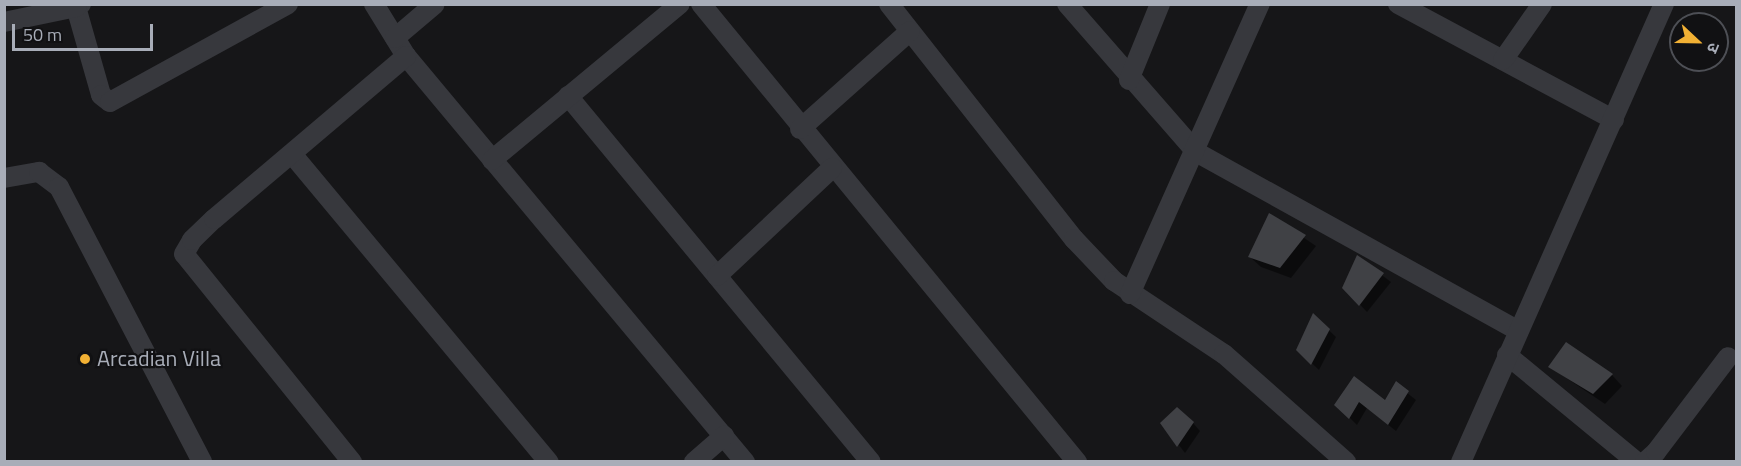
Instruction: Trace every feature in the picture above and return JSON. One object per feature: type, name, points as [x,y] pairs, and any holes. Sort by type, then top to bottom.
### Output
[{"type":"street","points":[[4,22],[79,6],[100,95],[110,102],[288,4]]},
{"type":"street","points":[[374,4],[406,56],[745,462]]},
{"type":"street","points":[[395,38],[435,4]]},
{"type":"street","points":[[492,160],[680,4]]},
{"type":"street","points":[[701,4],[832,168],[1077,462]]},
{"type":"street","points":[[889,4],[1074,239],[1130,294],[1224,354],[1346,462]]},
{"type":"street","points":[[1067,4],[1129,80],[1196,152],[1519,331]]},
{"type":"street","points":[[1129,80],[1161,4]]},
{"type":"street","points":[[1130,294],[1196,152],[1260,4]]},
{"type":"street","points":[[1398,4],[1614,120]]},
{"type":"street","points":[[1503,60],[1542,4]]},
{"type":"street","points":[[1461,462],[1664,4]]},
{"type":"street","points":[[800,129],[910,31]]},
{"type":"street","points":[[352,462],[184,254],[186,246],[206,226],[406,56]]},
{"type":"street","points":[[568,96],[871,462]]},
{"type":"street","points":[[292,154],[549,462]]},
{"type":"street","points":[[717,276],[832,168]]},
{"type":"street","points":[[4,178],[39,172],[59,187],[202,462]]},
{"type":"street","points":[[1507,355],[1637,462]]},
{"type":"street","points":[[1645,462],[1656,452],[1728,357]]},
{"type":"street","points":[[694,462],[724,436]]},
{"type":"building","points":[[1269,213],[1306,235],[1280,268],[1248,257]]},
{"type":"building","points":[[1357,255],[1384,273],[1359,306],[1342,288]]},
{"type":"building","points":[[1313,313],[1330,329],[1311,365],[1296,350]]},
{"type":"building","points":[[1566,342],[1613,374],[1593,394],[1548,367]]},
{"type":"building","points":[[1354,376],[1385,400],[1396,381],[1409,391],[1388,425],[1359,402],[1349,419],[1334,405]]},
{"type":"building","points":[[1177,407],[1194,422],[1177,447],[1160,423]]},
{"type":"place","name":"Arcadian Villa","points":[[85,359]]}]
